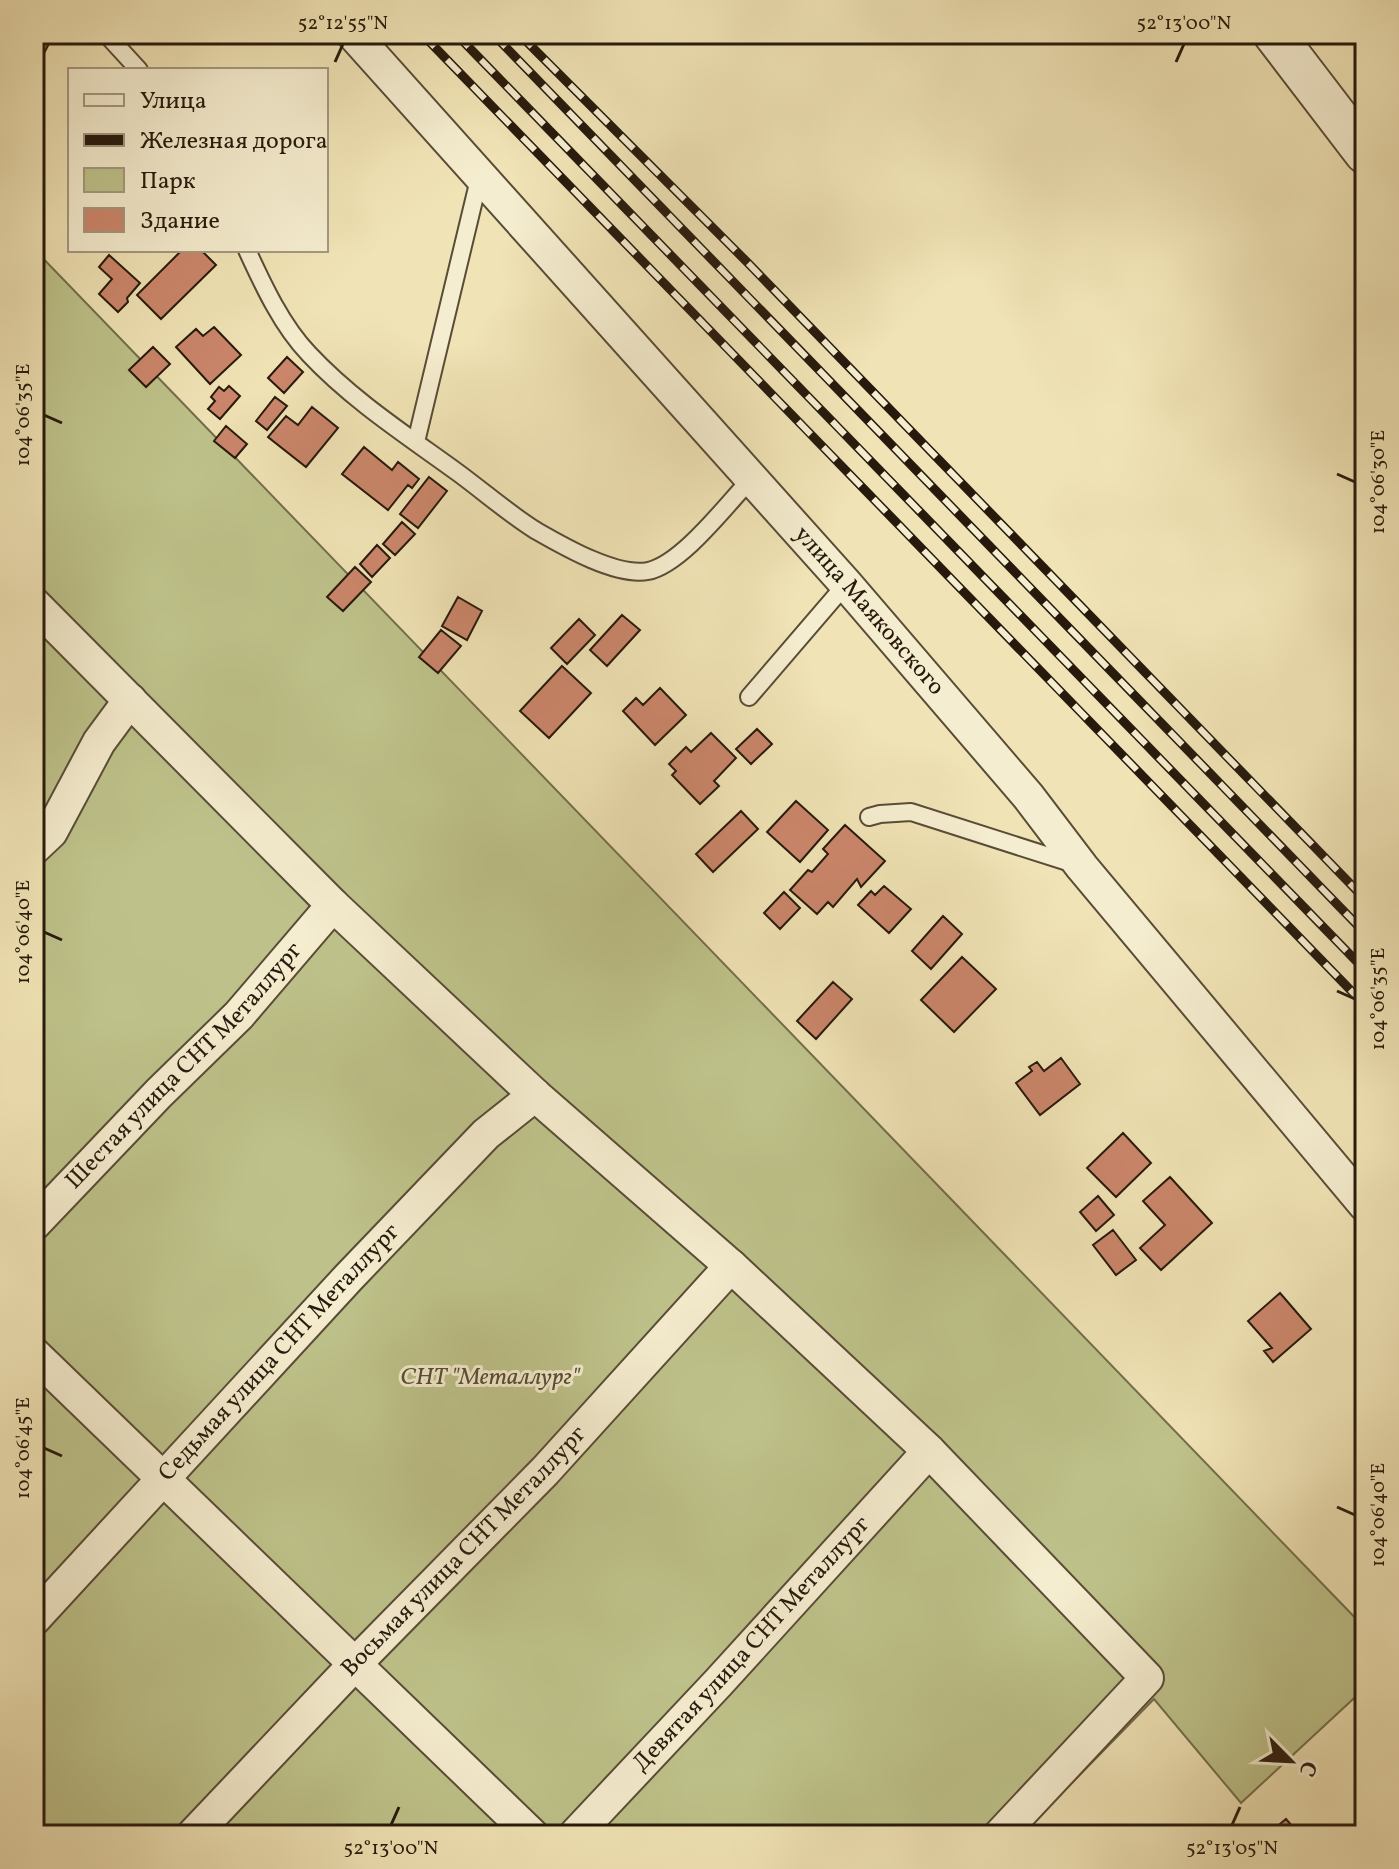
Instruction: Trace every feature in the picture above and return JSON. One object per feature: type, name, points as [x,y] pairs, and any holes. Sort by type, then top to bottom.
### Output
[{"type":"street","name":"улица Маяковского","points":[[353,34],[846,584],[1028,796],[1082,867],[1365,1205]]},
{"type":"street","points":[[1274,34],[1351,117],[1365,153]]},
{"type":"street","points":[[34,604],[333,905],[535,1095],[731,1266],[929,1451],[1147,1678],[1000,1835]]},
{"type":"street","points":[[34,848],[51,832],[99,742],[130,700]]},
{"type":"street","name":"Шестая улица СНТ Металлург","points":[[34,1224],[159,1093],[239,1015],[333,905]]},
{"type":"street","name":"Седьмая улица СНТ Металлург","points":[[34,1619],[475,1145],[535,1095]]},
{"type":"street","name":"Восьмая улица СНТ Металлург","points":[[193,1835],[355,1664],[545,1471],[731,1266]]},
{"type":"street","points":[[34,1354],[532,1835]]},
{"type":"street","name":"Девятая улица СНТ Металлург","points":[[575,1835],[929,1451]]},
{"type":"lane","points":[[106,34],[137,68]]},
{"type":"lane","points":[[416,442],[480,175]]},
{"type":"lane","points":[[248,252],[275,305],[307,353],[366,406],[534,529],[609,567],[633,572],[667,564],[684,551],[751,479]]},
{"type":"lane","points":[[749,697],[846,584]]},
{"type":"lane","points":[[869,817],[911,812],[1082,867]]},
{"type":"green space","name":"СНТ \"Металлург\"","points":[[34,249],[1365,1628],[1365,1688],[1241,1803],[1154,1699],[1021,1835],[34,1835]]},
{"type":"building","points":[[34,34],[54,34],[41,59],[34,55]]},
{"type":"building","points":[[180,252],[203,252],[216,265],[161,319],[137,295]]},
{"type":"building","points":[[109,255],[140,283],[118,312],[99,294],[112,279],[99,267]]},
{"type":"building","points":[[214,327],[241,355],[210,384],[176,347],[196,329],[203,336]]},
{"type":"building","points":[[153,347],[170,364],[146,387],[129,370]]},
{"type":"building","points":[[287,357],[303,372],[284,393],[268,378]]},
{"type":"building","points":[[229,386],[240,396],[220,419],[208,409],[215,401],[211,397],[219,387],[224,391]]},
{"type":"building","points":[[275,397],[287,406],[267,430],[256,421]]},
{"type":"building","points":[[312,407],[338,428],[306,467],[268,437],[286,416],[298,425]]},
{"type":"building","points":[[226,426],[247,444],[235,458],[214,441]]},
{"type":"building","points":[[364,447],[392,470],[398,462],[419,479],[412,488],[408,485],[388,510],[342,474]]},
{"type":"building","points":[[429,477],[447,491],[418,528],[400,514]]},
{"type":"building","points":[[402,522],[415,534],[395,555],[383,544]]},
{"type":"building","points":[[377,545],[390,558],[372,577],[360,564]]},
{"type":"building","points":[[355,567],[371,582],[343,611],[327,597]]},
{"type":"building","points":[[458,597],[482,611],[467,640],[442,626]]},
{"type":"building","points":[[622,615],[640,630],[607,666],[590,650]]},
{"type":"building","points":[[579,619],[595,635],[567,664],[551,648]]},
{"type":"building","points":[[441,630],[461,646],[438,673],[419,657]]},
{"type":"building","points":[[562,666],[591,693],[549,738],[520,711]]},
{"type":"building","points":[[660,688],[686,715],[655,745],[623,711],[636,698],[643,705]]},
{"type":"building","points":[[757,729],[772,744],[751,764],[736,749]]},
{"type":"building","points":[[711,733],[736,758],[714,781],[719,786],[700,804],[672,775],[676,771],[669,764],[686,747],[691,752]]},
{"type":"building","points":[[796,801],[828,830],[800,862],[767,832]]},
{"type":"building","points":[[741,811],[758,829],[713,872],[696,854]]},
{"type":"building","points":[[845,825],[885,861],[861,887],[857,879],[833,907],[828,902],[817,914],[790,890],[828,854],[823,849]]},
{"type":"building","points":[[884,886],[911,909],[889,933],[858,905],[871,891],[875,895]]},
{"type":"building","points":[[784,892],[800,908],[780,929],[764,913]]},
{"type":"building","points":[[943,916],[962,934],[931,969],[912,951]]},
{"type":"building","points":[[962,957],[996,989],[954,1032],[921,1000]]},
{"type":"building","points":[[833,982],[852,999],[816,1039],[797,1021]]},
{"type":"building","points":[[1061,1058],[1080,1084],[1040,1115],[1016,1083],[1032,1071],[1029,1067],[1037,1062],[1044,1071]]},
{"type":"building","points":[[1123,1133],[1151,1163],[1116,1197],[1087,1168]]},
{"type":"building","points":[[1170,1177],[1212,1223],[1161,1270],[1140,1248],[1165,1225],[1143,1201]]},
{"type":"building","points":[[1098,1196],[1114,1215],[1096,1231],[1080,1212]]},
{"type":"building","points":[[1113,1230],[1136,1260],[1116,1275],[1093,1245]]},
{"type":"building","points":[[1280,1293],[1311,1329],[1273,1362],[1264,1351],[1272,1348],[1248,1321]]},
{"type":"building","points":[[1286,1819],[1300,1835],[1270,1835],[1269,1833]]},
{"type":"railway","points":[[422,34],[1365,1005]]},
{"type":"railway","points":[[456,34],[1365,970]]},
{"type":"railway","points":[[493,34],[1365,933]]},
{"type":"railway","points":[[519,34],[747,262],[1365,899]]}]
